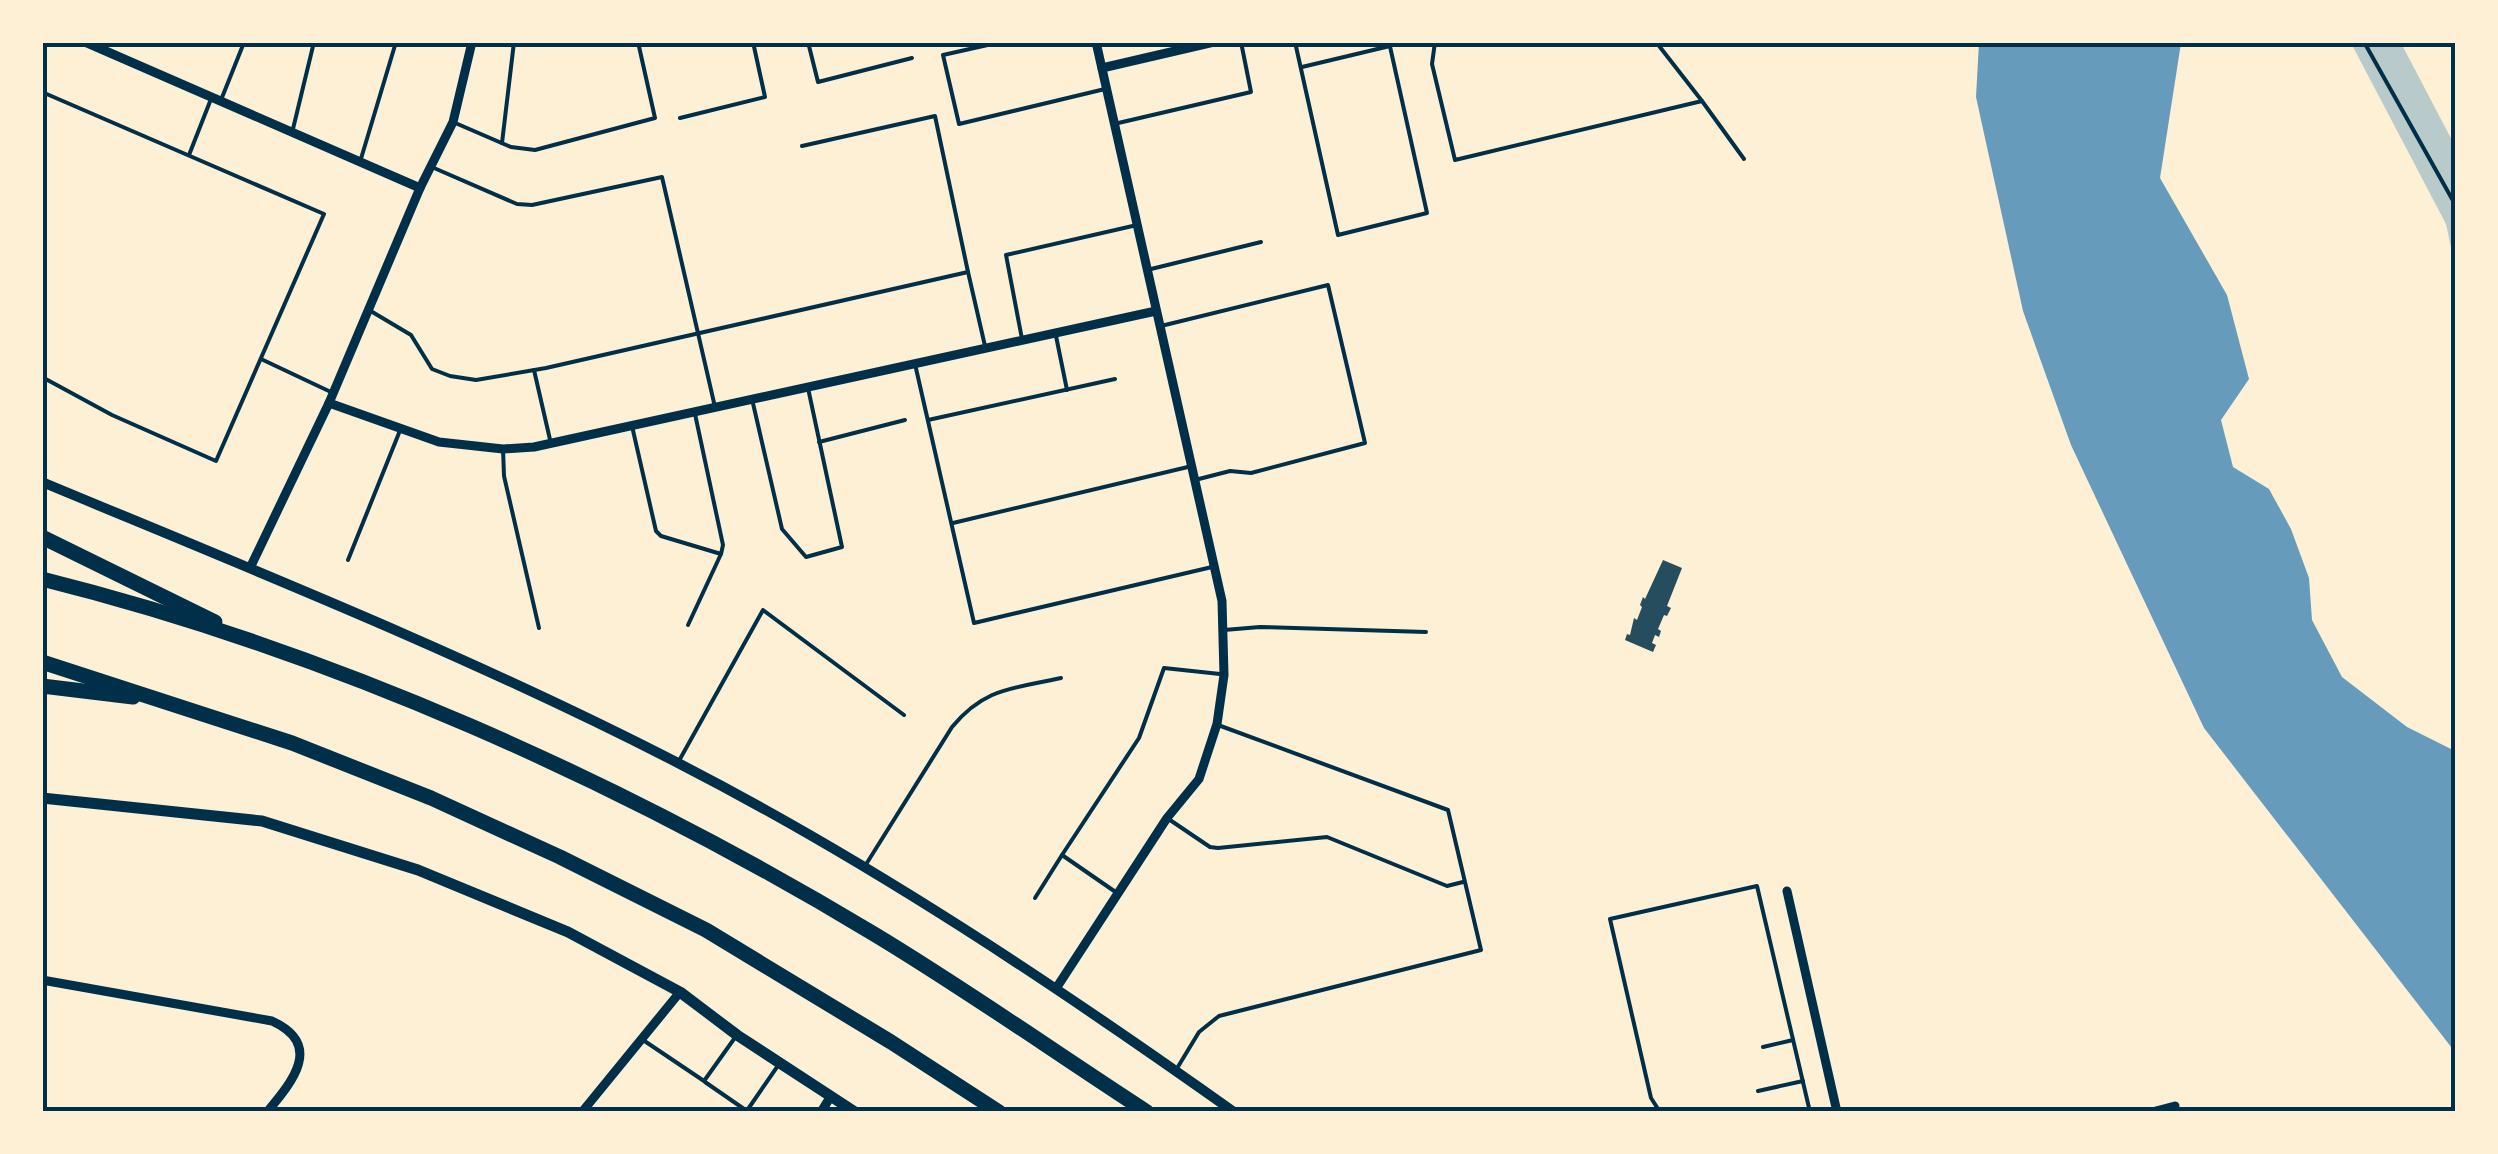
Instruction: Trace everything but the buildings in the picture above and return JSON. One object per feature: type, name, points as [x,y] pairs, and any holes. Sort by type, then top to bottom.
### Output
[{"type":"highway","points":[[42,537],[254,642]]},
{"type":"highway","points":[[42,579],[254,642],[412,702],[538,756],[723,850],[874,934],[1147,1112]]},
{"type":"highway","points":[[42,662],[292,742],[414,791],[560,857],[706,930],[999,1112]]},
{"type":"highway","points":[[42,686],[168,700]]},
{"type":"main road","points":[[42,798],[262,820],[418,870],[568,932],[680,992],[736,1036],[855,1112]]},
{"type":"street","points":[[84,42],[420,188]]},
{"type":"street","points":[[250,568],[331,398],[420,188],[453,122],[472,42]]},
{"type":"street","points":[[1057,987],[1167,818],[1199,779],[1218,724],[1224,675],[1222,600],[1096,42]]},
{"type":"street","points":[[1102,68],[1214,42]]},
{"type":"street","points":[[331,398],[439,442],[503,449],[550,444],[1156,311]]},
{"type":"street","points":[[42,482],[518,686],[678,763],[865,866],[1057,987],[1234,1112]]},
{"type":"street","points":[[1787,891],[1838,1112]]},
{"type":"street","points":[[42,980],[272,1020],[283,1026],[295,1040],[300,1059],[296,1077],[267,1112]]},
{"type":"street","points":[[582,1112],[680,992]]},
{"type":"street","points":[[821,1112],[830,1096]]},
{"type":"street","points":[[2152,1112],[2175,1106]]},
{"type":"lane","points":[[292,133],[314,42]]},
{"type":"lane","points":[[360,162],[396,42]]},
{"type":"lane","points":[[502,144],[514,42]]},
{"type":"lane","points":[[453,122],[502,144],[535,150],[655,118],[638,42]]},
{"type":"lane","points":[[680,118],[765,97],[753,42]]},
{"type":"lane","points":[[808,42],[818,82],[912,58]]},
{"type":"lane","points":[[1000,42],[943,55],[959,124],[1106,89]]},
{"type":"lane","points":[[1114,124],[1252,92],[1241,42]]},
{"type":"lane","points":[[1294,42],[1338,235],[1427,213],[1389,44],[1300,68]]},
{"type":"lane","points":[[1435,42],[1432,64],[1456,160],[1702,101]]},
{"type":"lane","points":[[1656,42],[1744,158]]},
{"type":"lane","points":[[188,155],[242,43]]},
{"type":"lane","points":[[42,92],[324,214],[216,460],[112,415],[42,377]]},
{"type":"lane","points":[[802,146],[934,116],[986,348]]},
{"type":"lane","points":[[430,166],[517,204],[662,176],[716,408]]},
{"type":"lane","points":[[1023,340],[1006,255],[1137,226]]},
{"type":"lane","points":[[1147,270],[1261,242]]},
{"type":"lane","points":[[368,310],[411,334],[432,369],[476,380],[968,272]]},
{"type":"lane","points":[[1160,326],[1328,285],[1353,390],[1365,443],[1252,473],[1230,471],[1195,480]]},
{"type":"lane","points":[[1056,333],[1067,390]]},
{"type":"lane","points":[[260,359],[331,398]]},
{"type":"lane","points":[[916,364],[974,622],[1214,566]]},
{"type":"lane","points":[[534,370],[550,444]]},
{"type":"lane","points":[[928,420],[1115,379]]},
{"type":"lane","points":[[752,400],[782,529],[806,557],[842,547],[808,387]]},
{"type":"lane","points":[[688,625],[723,545],[694,412]]},
{"type":"lane","points":[[819,442],[905,420]]},
{"type":"lane","points":[[632,426],[656,531],[661,536],[721,554]]},
{"type":"lane","points":[[348,560],[400,428]]},
{"type":"lane","points":[[503,449],[504,476],[539,628]]},
{"type":"lane","points":[[952,524],[1192,466]]},
{"type":"lane","points":[[678,763],[763,610],[904,715]]},
{"type":"lane","points":[[1224,630],[1260,627],[1426,632]]},
{"type":"lane","points":[[1035,898],[1140,738],[1164,668],[1224,675]]},
{"type":"lane","points":[[865,866],[965,711],[983,696],[1061,678]]},
{"type":"lane","points":[[1176,1070],[1199,1032],[1219,1016],[1481,950],[1448,810],[1218,724]]},
{"type":"lane","points":[[1167,818],[1210,847],[1327,837],[1447,886],[1465,882]]},
{"type":"lane","points":[[1062,855],[1117,892]]},
{"type":"lane","points":[[1660,1112],[1651,1098],[1610,919],[1757,886],[1810,1112]]},
{"type":"lane","points":[[704,1081],[736,1036]]},
{"type":"lane","points":[[642,1039],[746,1111],[780,1063]]},
{"type":"lane","points":[[1763,1048],[1793,1040]]},
{"type":"lane","points":[[1758,1091],[1803,1081]]},
{"type":"path","points":[[2364,42],[2456,206]]},
{"type":"path","points":[[2456,252],[2456,269]]},
{"type":"shaded area","points":[[2351,43],[2401,43],[2455,146],[2455,266],[2446,224]]},
{"type":"water","points":[[1979,43],[2181,43],[2160,178],[2227,295],[2249,379],[2221,420],[2233,467],[2269,489],[2291,529],[2309,578],[2312,620],[2342,677],[2407,727],[2455,751],[2455,1052],[2204,728],[2071,445],[2023,311],[1976,97]]}]
